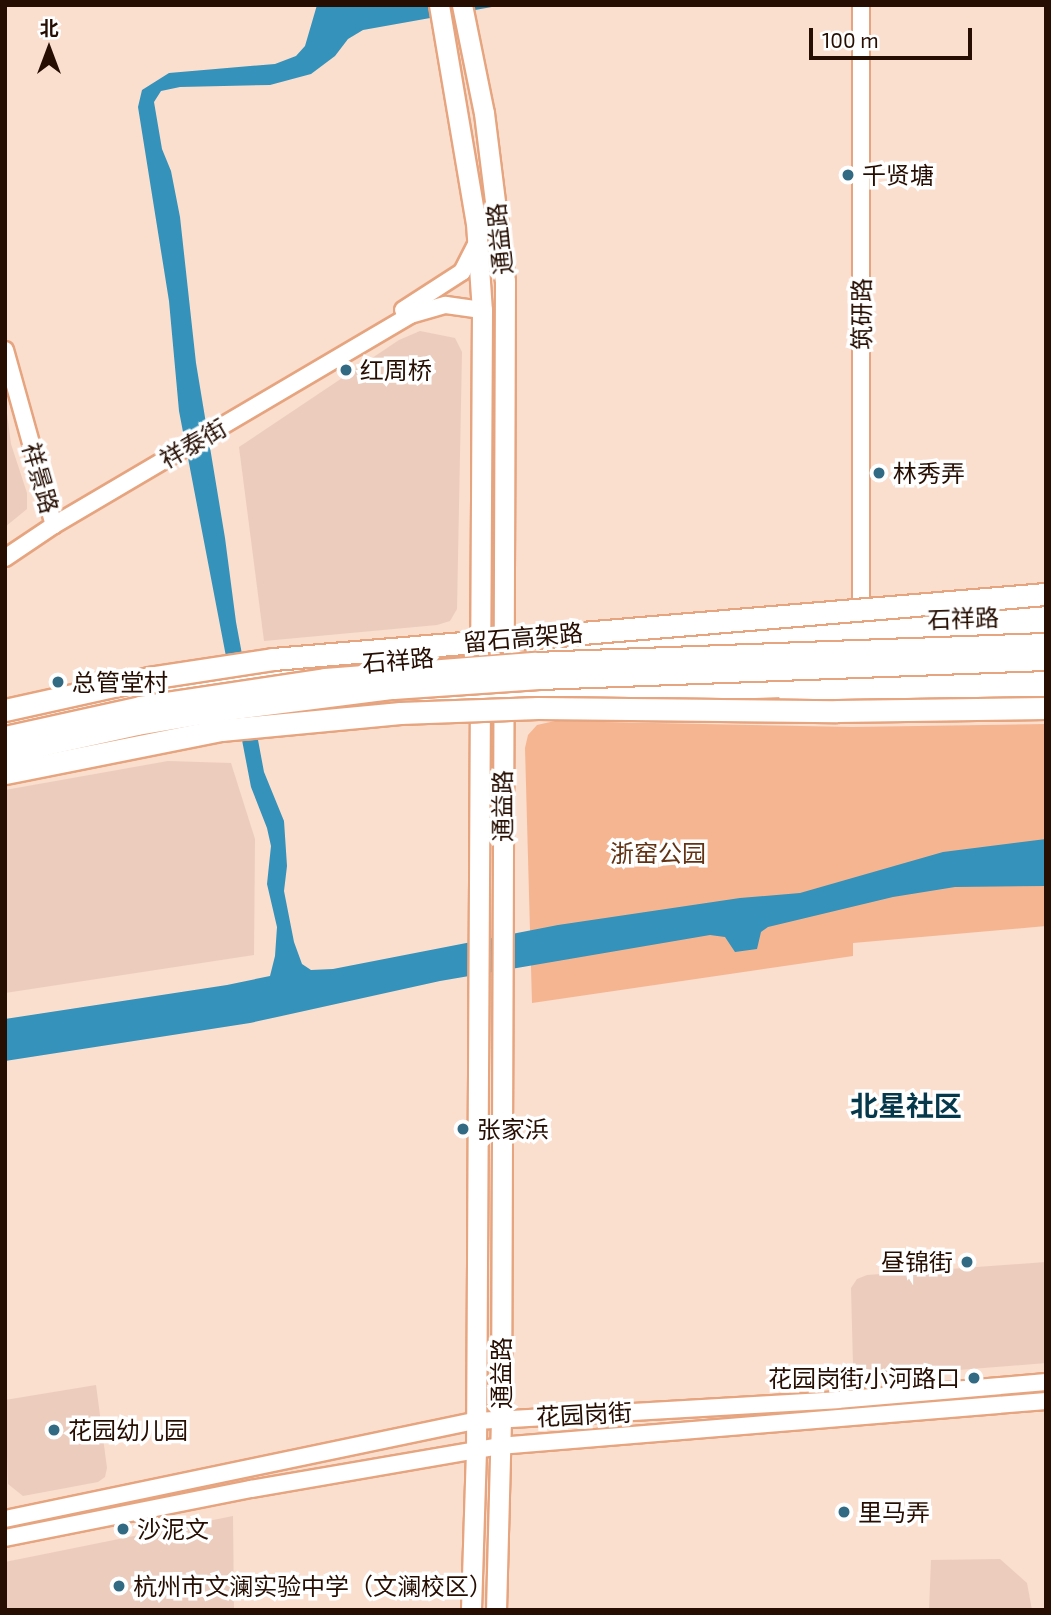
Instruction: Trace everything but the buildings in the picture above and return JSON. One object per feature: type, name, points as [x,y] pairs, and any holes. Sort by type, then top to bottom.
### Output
[{"type":"highway","name":"留石高架路","points":[[5,710],[149,678],[273,659],[1046,594]]},
{"type":"highway","points":[[618,642],[759,643],[1046,629]]},
{"type":"highway","name":"留石高架路","points":[[5,737],[140,707],[338,678],[536,663],[1046,644]]},
{"type":"highway","name":"留石高架路","points":[[5,753],[214,711],[393,688],[539,678],[1046,659]]},
{"type":"highway","points":[[646,691],[1046,676]]},
{"type":"highway","points":[[5,773],[221,730],[400,713],[538,708],[837,712],[1046,708]]},
{"type":"main road","name":"通益路","points":[[463,9],[484,113],[505,281],[503,651],[492,693],[478,935],[476,1450],[471,1610]]},
{"type":"main road","name":"通益路","points":[[441,12],[477,239],[482,310],[482,653],[492,693],[502,932],[501,1419],[496,1610]]},
{"type":"main road","points":[[483,388],[505,423]]},
{"type":"main road","name":"石祥路","points":[[5,723],[149,691],[253,675],[503,651],[861,622],[1046,614]]},
{"type":"main road","name":"石祥路","points":[[5,762],[141,730],[259,715],[492,693],[646,691],[854,696],[1046,690]]},
{"type":"street","name":"筑研路","points":[[860,5],[861,622]]},
{"type":"street","name":"祥泰街","points":[[382,330],[389,319],[462,272],[475,251],[477,239]]},
{"type":"street","name":"祥泰街","points":[[5,558],[54,525],[382,330],[427,309],[446,305],[482,310]]},
{"type":"street","name":"祥景路","points":[[5,350],[54,525]]},
{"type":"street","name":"花园岗街","points":[[5,1519],[476,1421],[837,1400],[1046,1382]]},
{"type":"street","name":"花园岗街","points":[[5,1538],[251,1489],[499,1446],[1046,1401]]},
{"type":"shaded area","points":[[420,331],[455,338],[462,352],[457,609],[450,621],[437,625],[264,641],[239,447],[399,340]]},
{"type":"shaded area","points":[[5,398],[11,444],[27,493],[27,509],[5,527]]},
{"type":"shaded area","points":[[168,761],[231,763],[255,839],[254,955],[5,993],[5,790]]},
{"type":"shaded area","points":[[1046,1262],[1046,1363],[871,1377],[860,1373],[853,1365],[851,1288],[857,1279],[867,1275]]},
{"type":"shaded area","name":"花园幼儿园","points":[[96,1385],[107,1468],[105,1477],[98,1482],[23,1496],[8,1484],[5,1400]]},
{"type":"shaded area","name":"杭州市文澜实验中学（文澜校区）","points":[[233,1516],[234,1610],[5,1610],[5,1562]]},
{"type":"shaded area","points":[[1000,1559],[1027,1583],[1032,1610],[929,1610],[931,1560]]},
{"type":"green space","name":"浙窑公园","points":[[555,721],[852,727],[1046,724],[1046,926],[853,943],[853,956],[532,1003],[525,748],[528,735],[537,725]]},
{"type":"water","points":[[317,5],[503,5],[363,30],[348,39],[335,56],[311,74],[270,85],[180,87],[161,91],[154,102],[162,149],[171,171],[180,217],[196,363],[236,622],[264,772],[284,821],[287,866],[284,891],[294,942],[302,964],[311,970],[333,969],[558,925],[740,898],[800,893],[943,852],[1046,839],[1046,886],[955,887],[893,897],[768,927],[761,932],[757,949],[735,952],[725,937],[710,935],[440,981],[250,1023],[5,1061],[5,1019],[270,976],[275,956],[277,927],[267,884],[271,846],[251,787],[179,411],[169,301],[138,107],[142,90],[169,73],[275,64],[296,56],[305,46]]},
{"type":"place","name":"千贤塘","points":[[848,175]]},
{"type":"place","name":"红周桥","points":[[346,370]]},
{"type":"place","name":"林秀弄","points":[[879,473]]},
{"type":"place","name":"总管堂村","points":[[58,682]]},
{"type":"place","name":"张家浜","points":[[463,1129]]},
{"type":"place","name":"昼锦街","points":[[967,1262]]},
{"type":"place","name":"花园岗街小河路口","points":[[974,1378]]},
{"type":"place","name":"花园幼儿园","points":[[54,1430]]},
{"type":"place","name":"里马弄","points":[[844,1512]]},
{"type":"place","name":"沙泥文","points":[[123,1529]]},
{"type":"place","name":"杭州市文澜实验中学（文澜校区）","points":[[119,1586]]},
{"type":"district","name":"北星社区","points":[[906,1105]]}]
